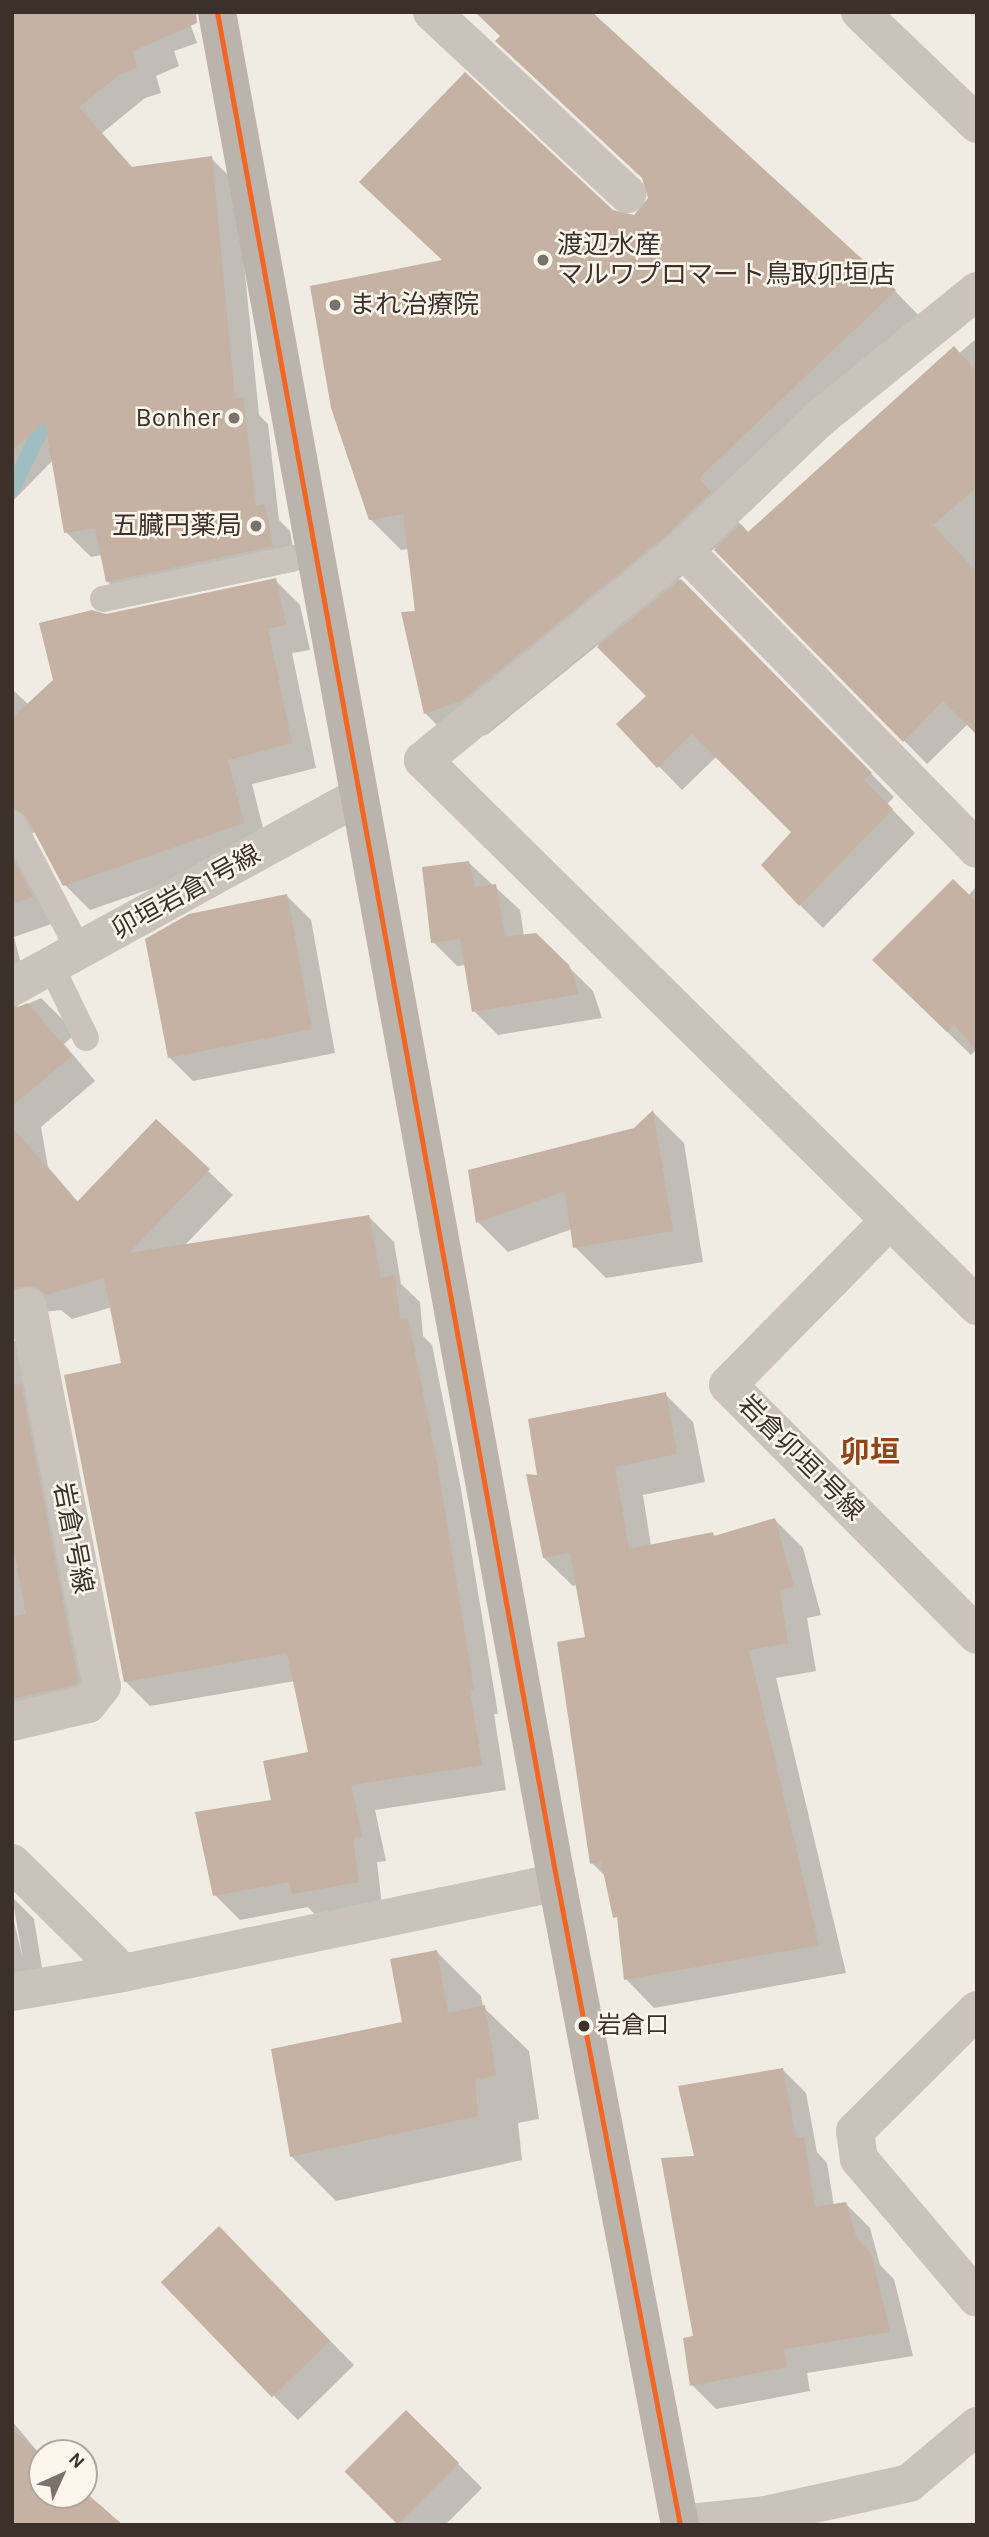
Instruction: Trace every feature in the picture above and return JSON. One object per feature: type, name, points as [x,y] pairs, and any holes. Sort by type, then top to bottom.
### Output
[{"type":"main road","points":[[217,12],[557,1882],[680,2524]]},
{"type":"street","points":[[432,12],[628,194]]},
{"type":"street","points":[[860,12],[977,124]]},
{"type":"street","points":[[977,291],[820,418],[683,549],[424,760],[977,1306]]},
{"type":"street","points":[[683,549],[977,849]]},
{"type":"street","name":"卯垣岩倉1号線","points":[[12,987],[359,796]]},
{"type":"street","name":"岩倉卯垣1号線","points":[[890,1220],[728,1385],[977,1635]]},
{"type":"street","name":"岩倉1号線","points":[[12,1310],[29,1307],[102,1686],[88,1704],[12,1722]]},
{"type":"street","points":[[12,1863],[123,1973]]},
{"type":"street","points":[[12,1992],[123,1973],[557,1882]]},
{"type":"street","points":[[977,2010],[855,2131],[859,2159],[977,2298]]},
{"type":"street","points":[[680,2524],[765,2515],[909,2483],[977,2426]]},
{"type":"lane","points":[[103,599],[317,553]]},
{"type":"lane","points":[[12,823],[65,958],[86,1038]]},
{"type":"building","points":[[12,12],[196,12],[197,23],[133,51],[137,68],[120,74],[79,107],[131,167],[212,156],[235,399],[243,397],[256,506],[265,504],[273,546],[106,582],[95,528],[64,533],[45,422],[12,451]]},
{"type":"building","points":[[475,12],[592,12],[896,290],[699,478],[711,492],[669,533],[461,701],[424,714],[401,612],[415,611],[403,514],[369,520],[331,408],[310,286],[442,260],[359,182],[465,72],[613,210],[634,215],[648,198],[642,178],[495,41],[500,36]]},
{"type":"building","points":[[954,346],[977,372],[977,487],[933,525],[977,572],[977,735],[943,701],[903,742],[714,550],[741,524],[748,532]]},
{"type":"building","points":[[276,578],[286,625],[268,629],[292,743],[228,760],[244,823],[63,886],[26,816],[12,807],[12,718],[53,680],[39,623],[92,610],[106,614]]},
{"type":"building","points":[[681,579],[872,773],[864,780],[893,809],[799,906],[761,865],[791,832],[692,734],[657,768],[616,724],[646,696],[597,647]]},
{"type":"building","points":[[12,857],[33,897],[12,904]]},
{"type":"building","points":[[469,861],[475,887],[496,884],[505,937],[536,933],[569,965],[579,994],[472,1012],[460,939],[431,943],[422,867]]},
{"type":"building","points":[[953,879],[977,902],[977,1051],[954,1025],[947,1032],[872,960]]},
{"type":"building","points":[[287,894],[312,1029],[168,1058],[145,939],[189,914]]},
{"type":"building","points":[[28,1003],[72,1056],[12,1106],[12,1009]]},
{"type":"building","points":[[653,1110],[673,1231],[573,1248],[565,1191],[476,1223],[468,1170],[634,1128]]},
{"type":"building","points":[[156,1119],[210,1169],[129,1253],[369,1215],[381,1278],[395,1275],[400,1319],[408,1318],[437,1463],[474,1689],[470,1690],[482,1765],[351,1785],[362,1837],[353,1838],[359,1882],[292,1894],[289,1882],[213,1896],[195,1812],[271,1800],[263,1761],[308,1752],[287,1653],[124,1682],[64,1375],[121,1363],[104,1278],[46,1295],[35,1286],[12,1288],[12,1127],[77,1202]]},
{"type":"building","points":[[21,1384],[78,1679],[75,1685],[12,1699],[12,1616],[26,1614],[12,1541],[12,1385]]},
{"type":"building","points":[[666,1392],[677,1454],[615,1467],[629,1549],[713,1532],[714,1536],[775,1518],[794,1587],[780,1590],[788,1643],[749,1650],[819,1945],[624,1980],[617,1917],[613,1918],[601,1861],[590,1864],[557,1642],[585,1637],[570,1553],[543,1558],[526,1474],[537,1475],[528,1419]]},
{"type":"building","points":[[437,1950],[448,2013],[485,2005],[496,2075],[475,2080],[478,2116],[290,2157],[271,2049],[402,2022],[390,1959]]},
{"type":"building","points":[[783,2068],[796,2138],[804,2137],[815,2207],[846,2202],[857,2239],[871,2253],[890,2332],[784,2349],[787,2367],[690,2386],[683,2338],[693,2336],[661,2158],[694,2156],[678,2086]]},
{"type":"building","points":[[219,2226],[330,2341],[272,2397],[161,2282]]},
{"type":"building","points":[[406,2410],[459,2463],[398,2525],[344,2472]]},
{"type":"building","points":[[12,2429],[28,2443],[28,2509],[98,2509],[98,2503],[123,2525],[12,2525]]},
{"type":"waterway","points":[[12,489],[52,406]]},
{"type":"transit line","points":[[217,12],[557,1882],[680,2525]]},
{"type":"place","name":"渡辺水産 マルワプロマート鳥取卯垣店","points":[[543,260]]},
{"type":"place","name":"まれ治療院","points":[[335,305]]},
{"type":"place","name":"Bonher","points":[[234,418]]},
{"type":"place","name":"五臓円薬局","points":[[256,526]]},
{"type":"place","name":"岩倉口","points":[[584,2026]]},
{"type":"district","name":"卯垣","points":[[870,1452]]}]
